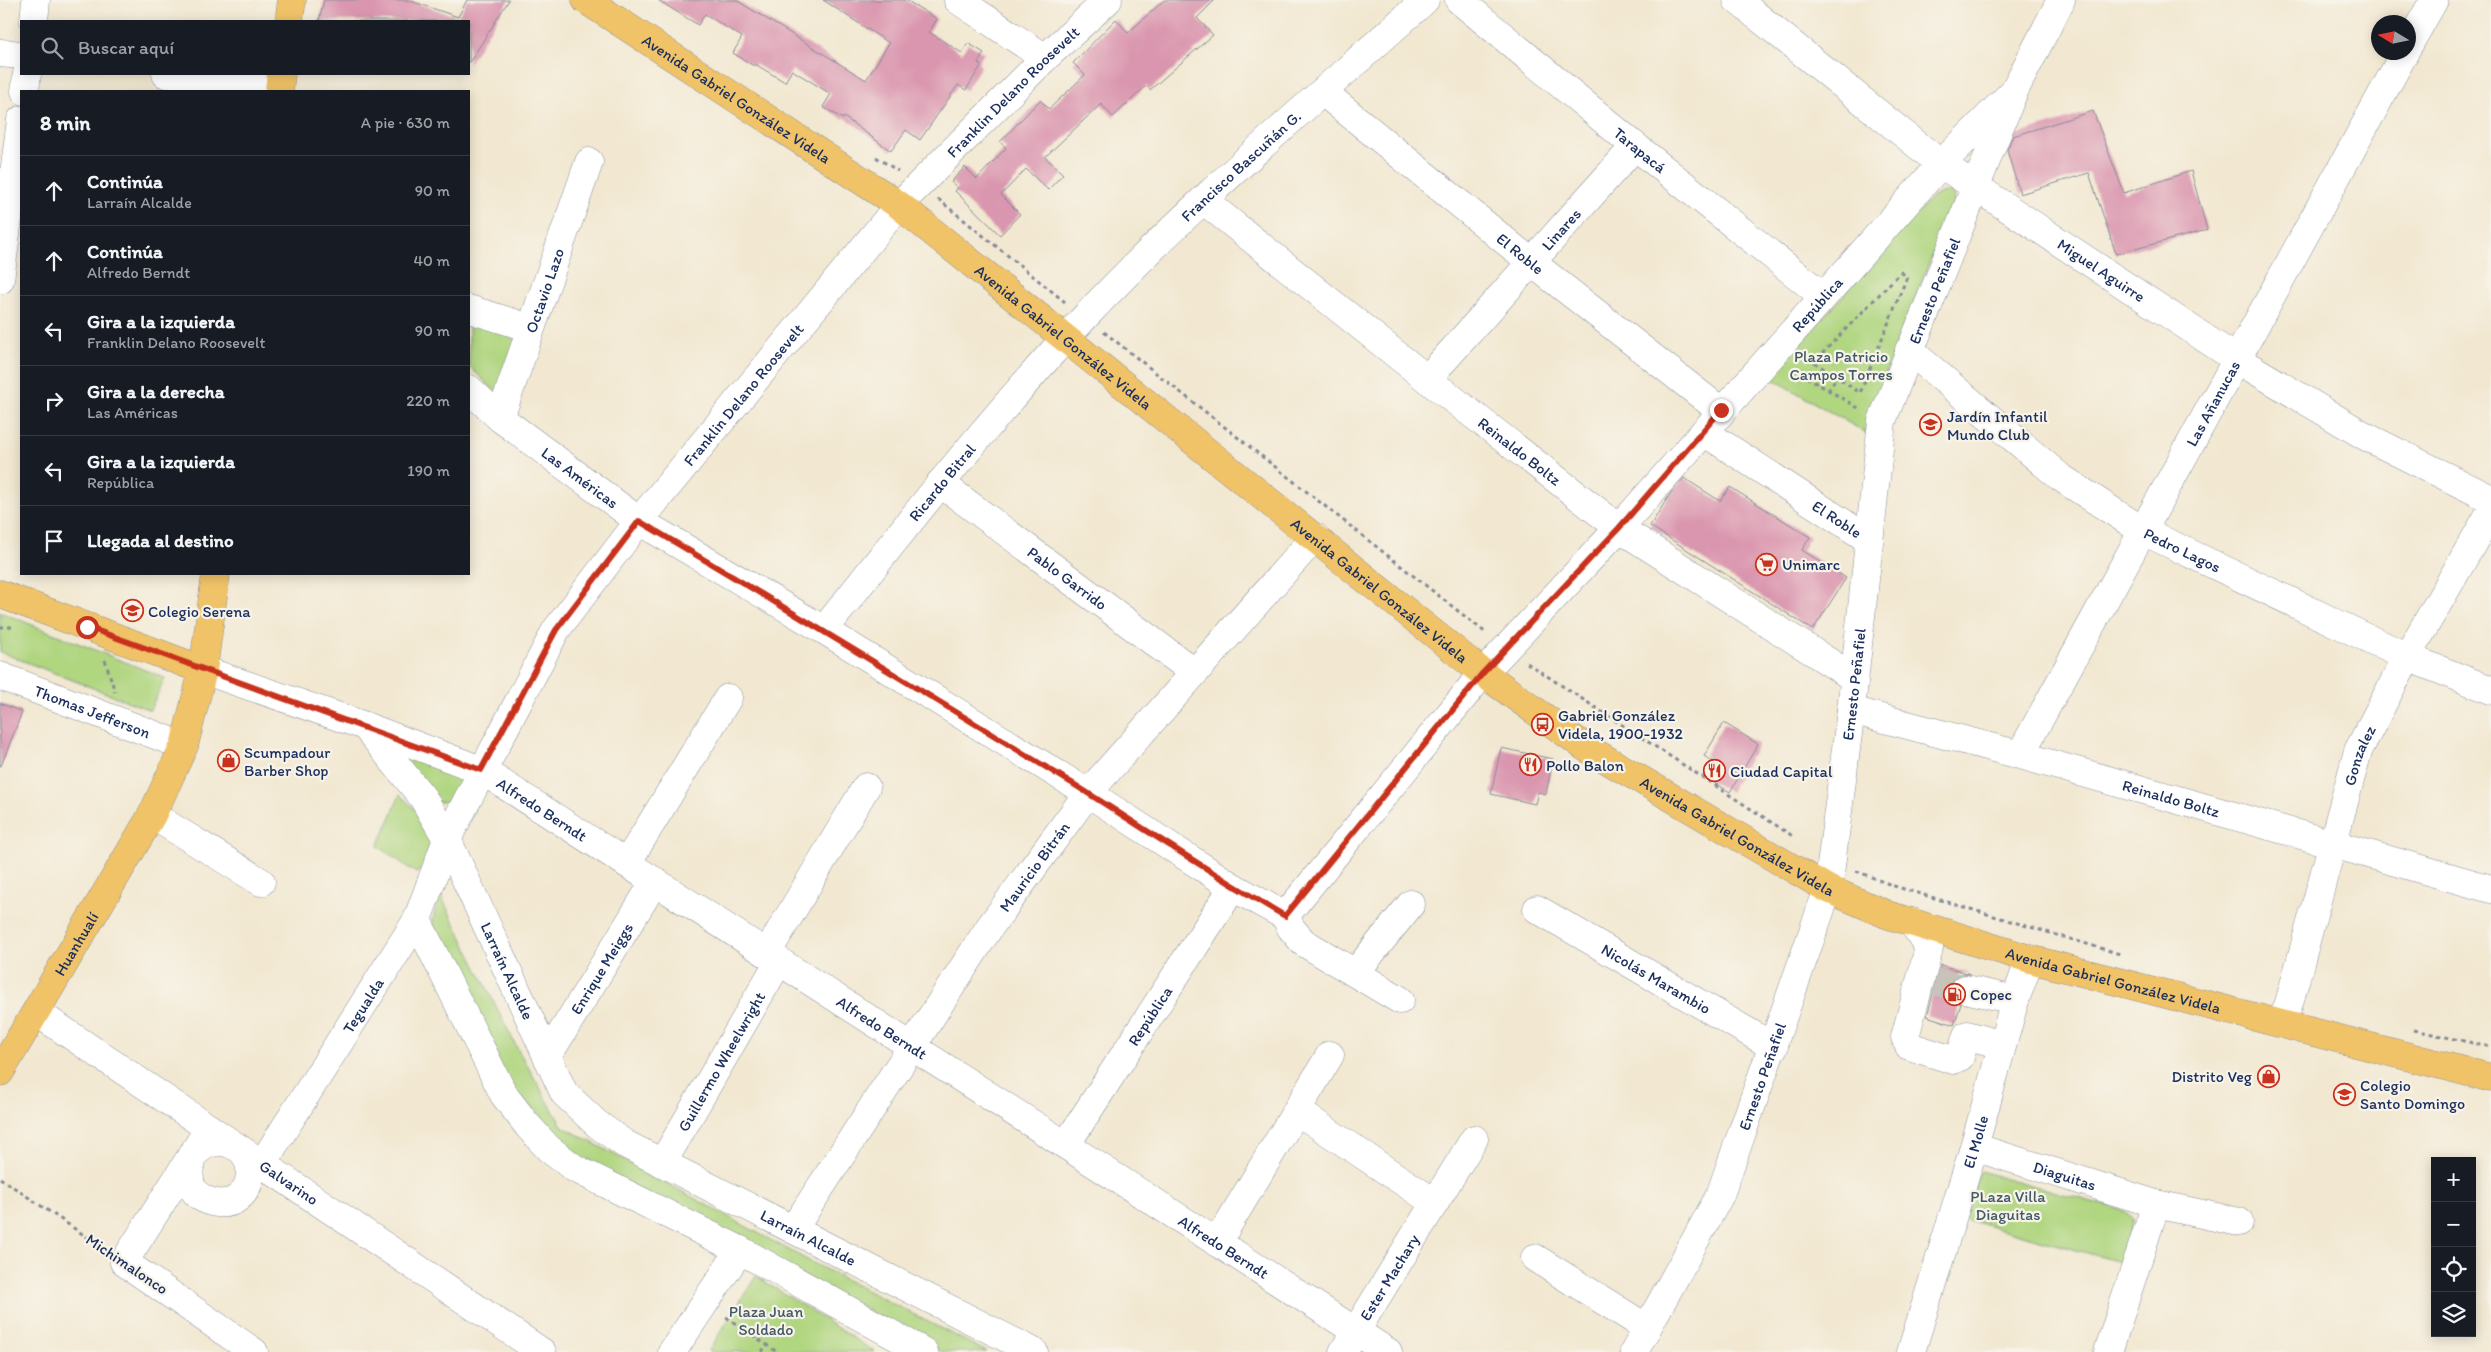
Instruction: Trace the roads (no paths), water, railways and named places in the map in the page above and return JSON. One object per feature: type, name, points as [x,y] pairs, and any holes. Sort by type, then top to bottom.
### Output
[{"type":"main road","points":[[289,20],[292,0]]},
{"type":"main road","name":"Avenida Gabriel González Videla","points":[[586,0],[899,205],[1315,537],[1482,674],[1585,747],[1828,889],[1888,915],[2030,959],[2491,1078]]},
{"type":"main road","name":"Huanhualí","points":[[0,1072],[152,815],[184,746],[203,670],[216,575]]},
{"type":"main road","points":[[0,594],[203,670]]},
{"type":"street","points":[[34,20],[36,0]]},
{"type":"street","points":[[958,0],[1045,58]]},
{"type":"street","name":"Franklin Delano Roosevelt","points":[[446,839],[556,630],[639,521],[899,205],[1045,58],[1108,0]]},
{"type":"street","name":"Francisco Bascuñán G.","points":[[1066,340],[1203,200],[1425,0]]},
{"type":"street","name":"Tarapacá","points":[[1459,0],[1634,146],[1823,296]]},
{"type":"street","name":"Miguel Aguirre","points":[[1737,0],[1941,164],[2238,360],[2365,436],[2491,499]]},
{"type":"street","points":[[2416,32],[2434,0]]},
{"type":"street","name":"República","points":[[1285,916],[1482,674],[1619,528],[1704,432],[1721,410],[1941,164],[2014,91],[2050,4]]},
{"type":"street","points":[[0,52],[20,55]]},
{"type":"street","name":"Las Añanucas","points":[[2020,755],[2401,60]]},
{"type":"street","points":[[25,90],[27,75]]},
{"type":"street","points":[[177,75],[280,84]]},
{"type":"street","name":"Ernesto Peñafiel","points":[[1634,1352],[1720,1195],[1774,1047],[1828,889],[1851,710],[1882,421],[2014,91]]},
{"type":"street","name":"El Roble","points":[[1323,92],[1531,262],[1721,410]]},
{"type":"street","points":[[0,280],[20,128]]},
{"type":"street","name":"Linares","points":[[1427,379],[1634,146]]},
{"type":"street","name":"Octavio Lazo","points":[[500,418],[589,162]]},
{"type":"street","name":"Reinaldo Boltz","points":[[1203,200],[1427,379],[1619,528],[1854,678]]},
{"type":"street","points":[[470,309],[530,328]]},
{"type":"street","name":"Ricardo Bitral","points":[[824,630],[940,483],[1066,340]]},
{"type":"street","name":"Pedro Lagos","points":[[1909,350],[2060,477],[2143,532],[2407,657],[2491,690]]},
{"type":"street","name":"Las Américas","points":[[470,390],[500,418],[639,521],[824,630],[1088,793],[1233,887],[1285,916],[1291,928],[1303,942],[1400,1000]]},
{"type":"street","name":"El Roble","points":[[1704,432],[1868,539]]},
{"type":"street","name":"Pablo Garrido","points":[[940,483],[1194,672]]},
{"type":"street","name":"Gonzalez","points":[[2281,1023],[2289,1003],[2358,751],[2407,657],[2491,511]]},
{"type":"street","name":"Mauricio Bitrán","points":[[794,1228],[989,928],[1088,793],[1315,537]]},
{"type":"street","points":[[203,670],[365,726]]},
{"type":"street","name":"Thomas Jefferson","points":[[0,676],[184,746]]},
{"type":"street","points":[[627,863],[728,698]]},
{"type":"street","name":"Reinaldo Boltz","points":[[1851,710],[2020,755],[2491,889]]},
{"type":"street","name":"Alfredo Berndt","points":[[365,726],[481,770],[1217,1243],[1350,1342],[1388,1352]]},
{"type":"street","name":"Larraín Alcalde","points":[[365,726],[422,798],[446,839],[564,1093],[597,1124],[625,1144],[794,1228],[1034,1352]]},
{"type":"street","name":"Guillermo Wheelwright","points":[[662,1162],[866,787]]},
{"type":"street","points":[[152,815],[261,882]]},
{"type":"street","name":"Tegualda","points":[[253,1158],[417,920],[446,839]]},
{"type":"street","name":"Enrique Meiggs","points":[[547,1057],[655,881]]},
{"type":"street","name":"República","points":[[1066,1145],[1233,887]]},
{"type":"street","points":[[1355,973],[1412,904]]},
{"type":"street","name":"Nicolás Marambio","points":[[1537,909],[1774,1047]]},
{"type":"street","points":[[417,920],[504,1095],[549,1149],[574,1168],[740,1250],[907,1348]]},
{"type":"street","points":[[1912,922],[1929,948],[1927,979],[1905,1037],[1909,1046],[1953,1060],[1960,1057],[1967,1035],[1972,991],[2014,1000]]},
{"type":"street","name":"El Molle","points":[[1911,1352],[1974,1147],[2014,1000],[2030,959]]},
{"type":"street","name":"Galvarino","points":[[36,1012],[542,1352]]},
{"type":"street","points":[[1967,1035],[2001,1045]]},
{"type":"street","points":[[1217,1243],[1330,1055]]},
{"type":"street","points":[[1297,1110],[1435,1203]]},
{"type":"street","points":[[192,1155],[208,1143],[226,1142],[253,1158],[250,1166],[249,1184],[239,1197],[222,1204],[206,1200],[193,1189],[189,1172],[192,1155],[209,1128]]},
{"type":"street","name":"Ester Machary","points":[[1350,1342],[1474,1139]]},
{"type":"street","name":"Diaguitas","points":[[1974,1147],[2156,1204],[2239,1222]]},
{"type":"street","name":"Michimalonco","points":[[192,1155],[124,1262],[254,1352]]},
{"type":"street","points":[[2108,1352],[2156,1204]]},
{"type":"street","points":[[672,1352],[740,1250]]},
{"type":"street","points":[[1536,1258],[1647,1328]]},
{"type":"tunnel","points":[[1934,981],[1965,989]]},
{"type":"place","name":"Jardín Infantil Mundo Club","points":[[1931,425]]},
{"type":"place","name":"Unimarc","points":[[1766,564]]},
{"type":"place","name":"Colegio Serena","points":[[132,611]]},
{"type":"place","name":"Gabriel González Videla, 1900-1932","points":[[1542,724]]},
{"type":"place","name":"Scumpadour Barber Shop","points":[[228,761]]},
{"type":"place","name":"Pollo Balon","points":[[1530,765]]},
{"type":"place","name":"Ciudad Capital","points":[[1714,771]]},
{"type":"place","name":"Copec","points":[[1954,994]]},
{"type":"place","name":"Distrito Veg","points":[[2268,1076]]},
{"type":"place","name":"Colegio Santo Domingo","points":[[2344,1094]]},
{"type":"park label","name":"Plaza Patricio Campos Torres","points":[[1841,365]]},
{"type":"park label","name":"PLaza Villa Diaguitas","points":[[2008,1205]]},
{"type":"park label","name":"Plaza Juan Soldado","points":[[766,1320]]}]
